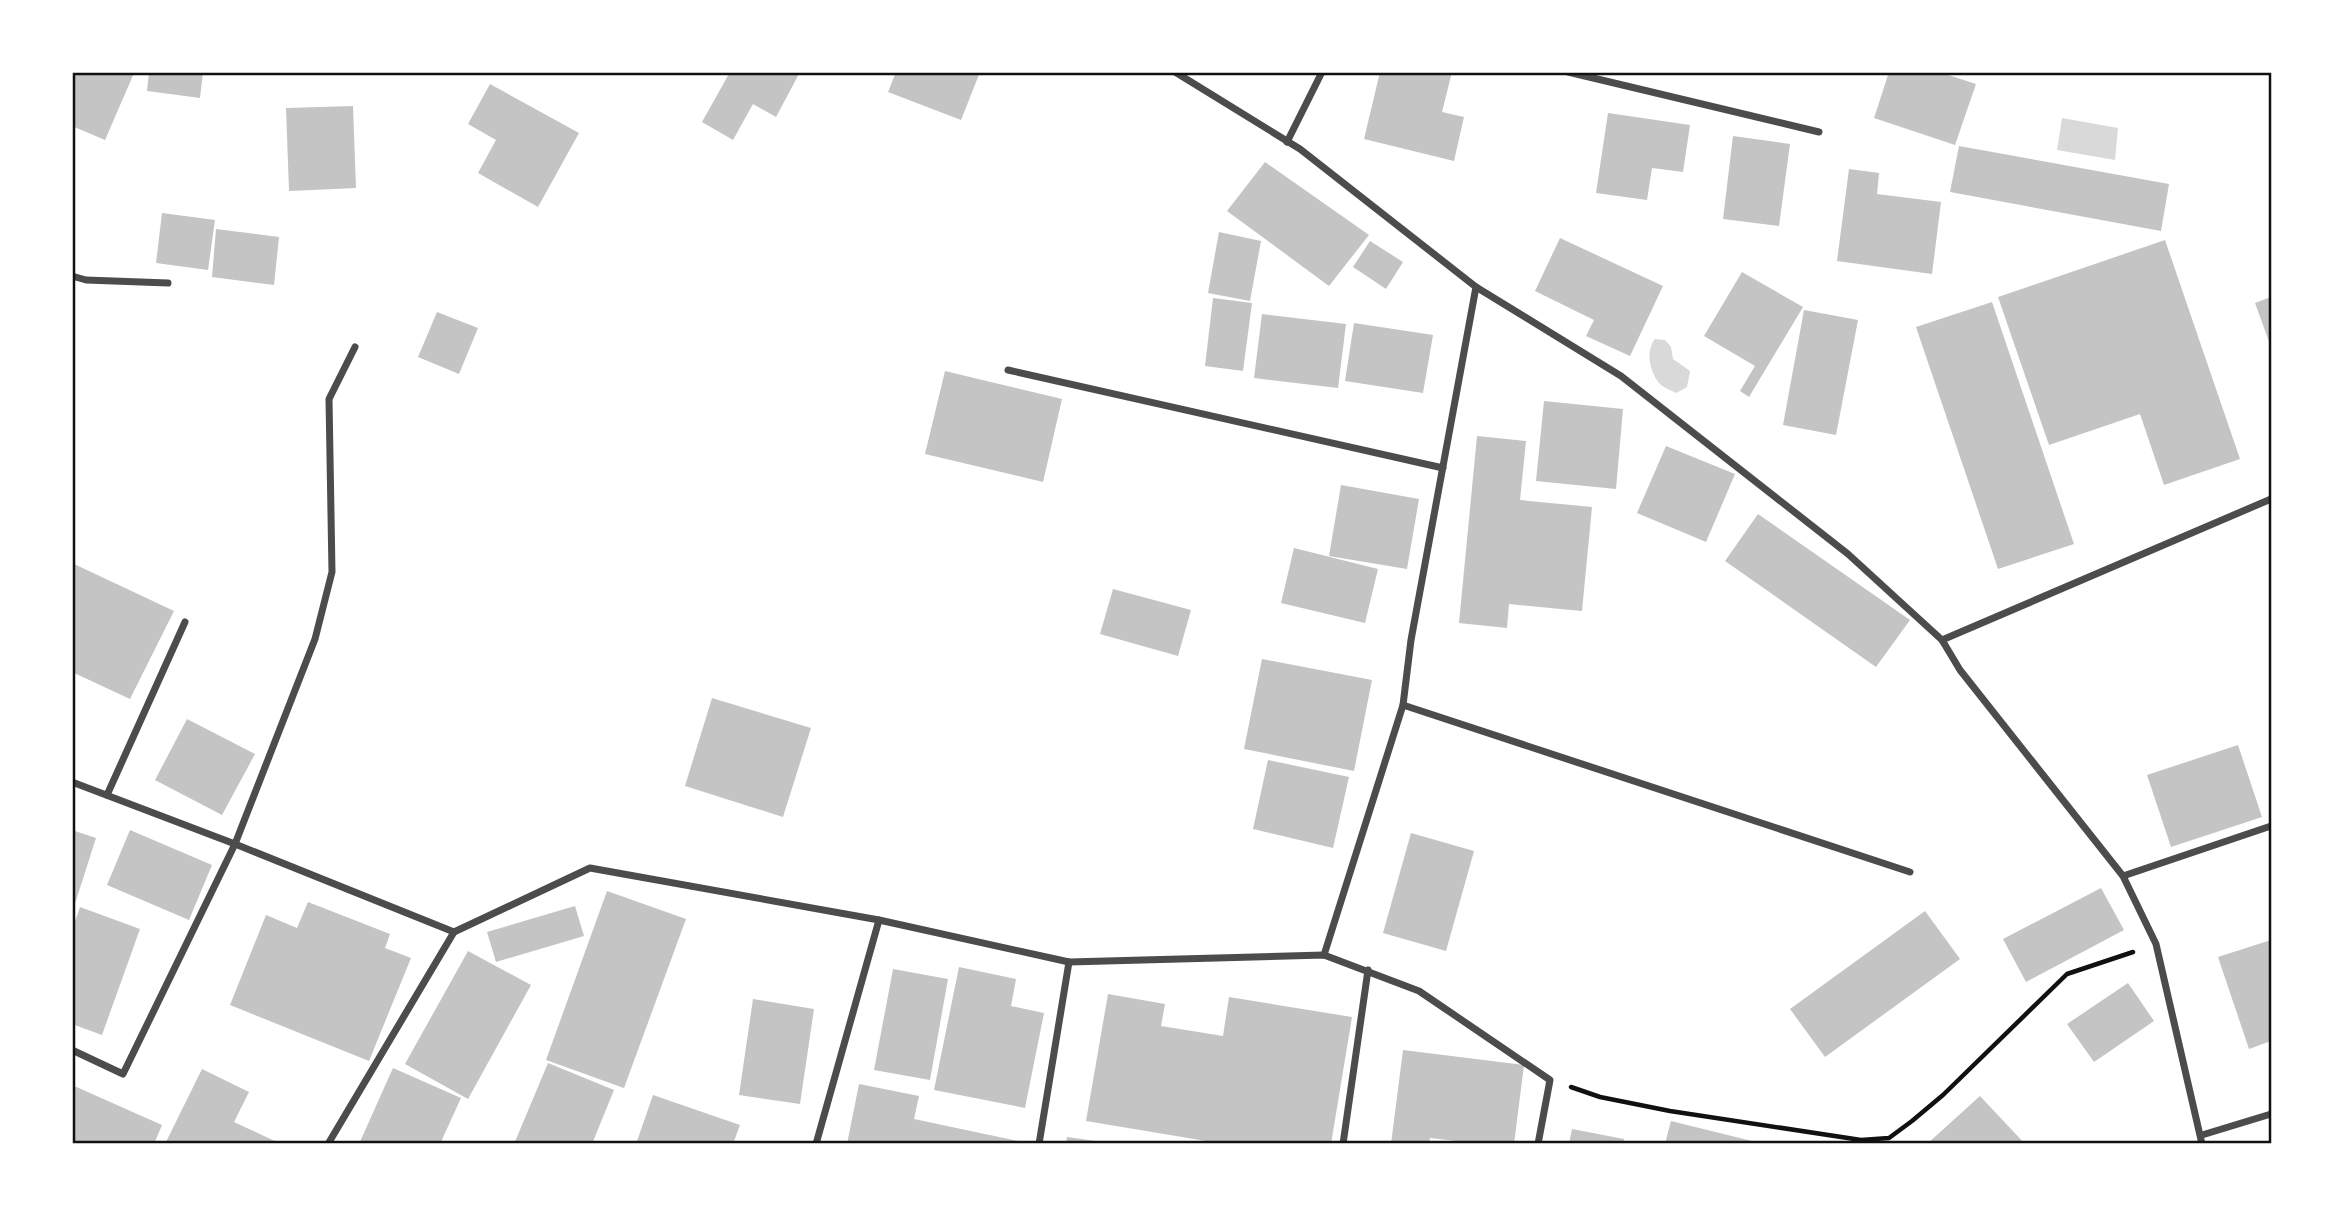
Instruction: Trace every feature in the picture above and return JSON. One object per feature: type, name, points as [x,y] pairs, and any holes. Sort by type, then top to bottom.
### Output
[{"type":"street","points":[[1175,72],[1287,142],[1476,287],[1621,376],[1848,554],[1942,640],[1960,670],[2123,876],[2156,944],[2202,1144]]},
{"type":"street","points":[[1287,142],[1322,72]]},
{"type":"street","points":[[1569,72],[1819,132]]},
{"type":"street","points":[[72,276],[86,280],[167,283]]},
{"type":"street","points":[[1324,955],[1403,705],[1411,640],[1476,287]]},
{"type":"street","points":[[72,1050],[123,1074],[235,844],[315,639],[332,572],[329,399],[355,347]]},
{"type":"street","points":[[1008,370],[1443,468]]},
{"type":"street","points":[[1942,640],[2271,499]]},
{"type":"street","points":[[107,795],[185,622]]},
{"type":"street","points":[[1403,705],[1910,872]]},
{"type":"street","points":[[72,782],[454,932]]},
{"type":"street","points":[[2123,876],[2271,826]]},
{"type":"street","points":[[328,1144],[454,932],[590,868],[879,920],[1069,962],[1324,955],[1419,991],[1550,1080],[1538,1144]]},
{"type":"street","points":[[816,1144],[879,920]]},
{"type":"street","points":[[1039,1144],[1069,962]]},
{"type":"street","points":[[1343,1144],[1368,970]]},
{"type":"street","points":[[2202,1135],[2271,1114]]},
{"type":"path","points":[[1550,1080],[1600,1097],[1670,1111],[1861,1140],[1889,1138],[1943,1096],[2067,974],[2156,944]]},
{"type":"shaded area","points":[[2062,118],[2118,128],[2115,160],[2057,150]]},
{"type":"shaded area","points":[[1655,339],[1665,340],[1671,347],[1673,359],[1690,371],[1687,387],[1676,393],[1662,385],[1654,374],[1650,350]]},
{"type":"building","points":[[72,72],[134,73],[105,140],[72,126]]},
{"type":"building","points":[[149,72],[203,72],[200,98],[147,91]]},
{"type":"building","points":[[730,72],[800,72],[776,117],[753,104],[733,140],[702,122]]},
{"type":"building","points":[[896,72],[980,72],[961,120],[888,92]]},
{"type":"building","points":[[1380,72],[1452,72],[1442,112],[1464,117],[1454,161],[1364,139]]},
{"type":"building","points":[[1889,72],[1939,72],[1976,84],[1955,145],[1874,118]]},
{"type":"building","points":[[490,84],[579,133],[538,207],[478,173],[496,140],[468,124]]},
{"type":"building","points":[[353,106],[356,188],[289,191],[286,108]]},
{"type":"building","points":[[1608,113],[1690,125],[1683,172],[1652,168],[1647,200],[1596,193]]},
{"type":"building","points":[[1733,136],[1790,144],[1779,226],[1723,219]]},
{"type":"building","points":[[1959,146],[2169,184],[2161,231],[1950,192]]},
{"type":"building","points":[[1265,162],[1369,235],[1329,286],[1227,211]]},
{"type":"building","points":[[1849,169],[1879,173],[1877,194],[1941,202],[1932,274],[1837,261]]},
{"type":"building","points":[[162,213],[215,220],[208,270],[156,263]]},
{"type":"building","points":[[216,229],[279,237],[274,285],[212,277]]},
{"type":"building","points":[[1219,232],[1261,241],[1250,301],[1208,293]]},
{"type":"building","points":[[1560,238],[1663,286],[1630,356],[1586,336],[1594,320],[1535,291]]},
{"type":"building","points":[[2165,240],[2240,459],[2164,485],[2140,414],[2049,445],[1998,297]]},
{"type":"building","points":[[1370,241],[1403,262],[1386,289],[1353,267]]},
{"type":"building","points":[[1742,272],[1803,307],[1749,397],[1740,391],[1755,366],[1704,336]]},
{"type":"building","points":[[2271,297],[2271,347],[2255,303]]},
{"type":"building","points":[[1213,298],[1252,303],[1243,371],[1205,366]]},
{"type":"building","points":[[1992,302],[2074,544],[1998,569],[1916,327]]},
{"type":"building","points":[[1804,310],[1858,320],[1836,435],[1783,425]]},
{"type":"building","points":[[437,312],[478,328],[459,374],[418,357]]},
{"type":"building","points":[[1262,314],[1346,324],[1338,388],[1254,378]]},
{"type":"building","points":[[1354,323],[1433,335],[1423,393],[1345,381]]},
{"type":"building","points":[[945,371],[1062,399],[1043,482],[925,454]]},
{"type":"building","points":[[1544,401],[1623,409],[1616,489],[1536,481]]},
{"type":"building","points":[[1477,436],[1526,441],[1520,500],[1592,507],[1582,611],[1509,604],[1507,628],[1459,623]]},
{"type":"building","points":[[1666,446],[1735,474],[1706,542],[1637,513]]},
{"type":"building","points":[[1341,485],[1419,499],[1407,569],[1329,556]]},
{"type":"building","points":[[1758,514],[1910,620],[1876,667],[1725,561]]},
{"type":"building","points":[[1294,548],[1378,569],[1365,623],[1281,603]]},
{"type":"building","points":[[72,563],[174,611],[130,699],[72,672]]},
{"type":"building","points":[[1113,589],[1191,610],[1178,656],[1100,634]]},
{"type":"building","points":[[1262,659],[1372,680],[1354,771],[1244,749]]},
{"type":"building","points":[[712,698],[811,728],[783,817],[685,786]]},
{"type":"building","points":[[187,719],[255,754],[222,815],[155,780]]},
{"type":"building","points":[[2238,745],[2262,817],[2171,847],[2147,775]]},
{"type":"building","points":[[1268,760],[1349,777],[1333,848],[1253,829]]},
{"type":"building","points":[[72,830],[96,838],[72,913]]},
{"type":"building","points":[[130,830],[212,865],[189,920],[107,885]]},
{"type":"building","points":[[1411,833],[1474,851],[1446,951],[1383,933]]},
{"type":"building","points":[[2101,888],[2124,930],[2026,982],[2003,939]]},
{"type":"building","points":[[607,891],[686,919],[624,1088],[546,1060]]},
{"type":"building","points":[[308,902],[390,934],[385,948],[411,958],[369,1061],[230,1005],[266,915],[297,928]]},
{"type":"building","points":[[575,906],[584,936],[496,962],[487,932]]},
{"type":"building","points":[[80,907],[140,929],[102,1035],[72,1024],[72,930]]},
{"type":"building","points":[[1925,911],[1960,959],[1825,1057],[1790,1009]]},
{"type":"building","points":[[2271,940],[2271,1041],[2249,1049],[2218,957]]},
{"type":"building","points":[[468,951],[531,985],[468,1099],[405,1064]]},
{"type":"building","points":[[959,967],[1016,979],[1011,1006],[1044,1013],[1025,1108],[934,1090]]},
{"type":"building","points":[[893,969],[948,979],[930,1080],[874,1070]]},
{"type":"building","points":[[2128,983],[2154,1021],[2094,1062],[2067,1024]]},
{"type":"building","points":[[1108,994],[1165,1004],[1161,1026],[1223,1036],[1229,997],[1352,1017],[1331,1144],[1218,1144],[1086,1121]]},
{"type":"building","points":[[753,999],[814,1009],[800,1104],[739,1095]]},
{"type":"building","points":[[1403,1050],[1524,1065],[1514,1144],[1483,1144],[1430,1138],[1429,1144],[1391,1144]]},
{"type":"building","points":[[548,1063],[614,1090],[592,1144],[514,1144]]},
{"type":"building","points":[[393,1068],[461,1098],[440,1144],[359,1144]]},
{"type":"building","points":[[202,1069],[249,1092],[234,1122],[281,1144],[165,1144]]},
{"type":"building","points":[[859,1084],[919,1096],[914,1119],[1032,1144],[847,1144]]},
{"type":"building","points":[[72,1085],[162,1125],[154,1144],[72,1144]]},
{"type":"building","points":[[653,1095],[740,1125],[733,1144],[636,1144]]},
{"type":"building","points":[[1980,1096],[2025,1144],[1927,1144]]},
{"type":"building","points":[[1671,1121],[1760,1143],[1760,1144],[1665,1144]]},
{"type":"building","points":[[1572,1129],[1624,1139],[1623,1144],[1569,1144]]},
{"type":"building","points":[[1067,1137],[1110,1143],[1110,1144],[1066,1144]]}]
